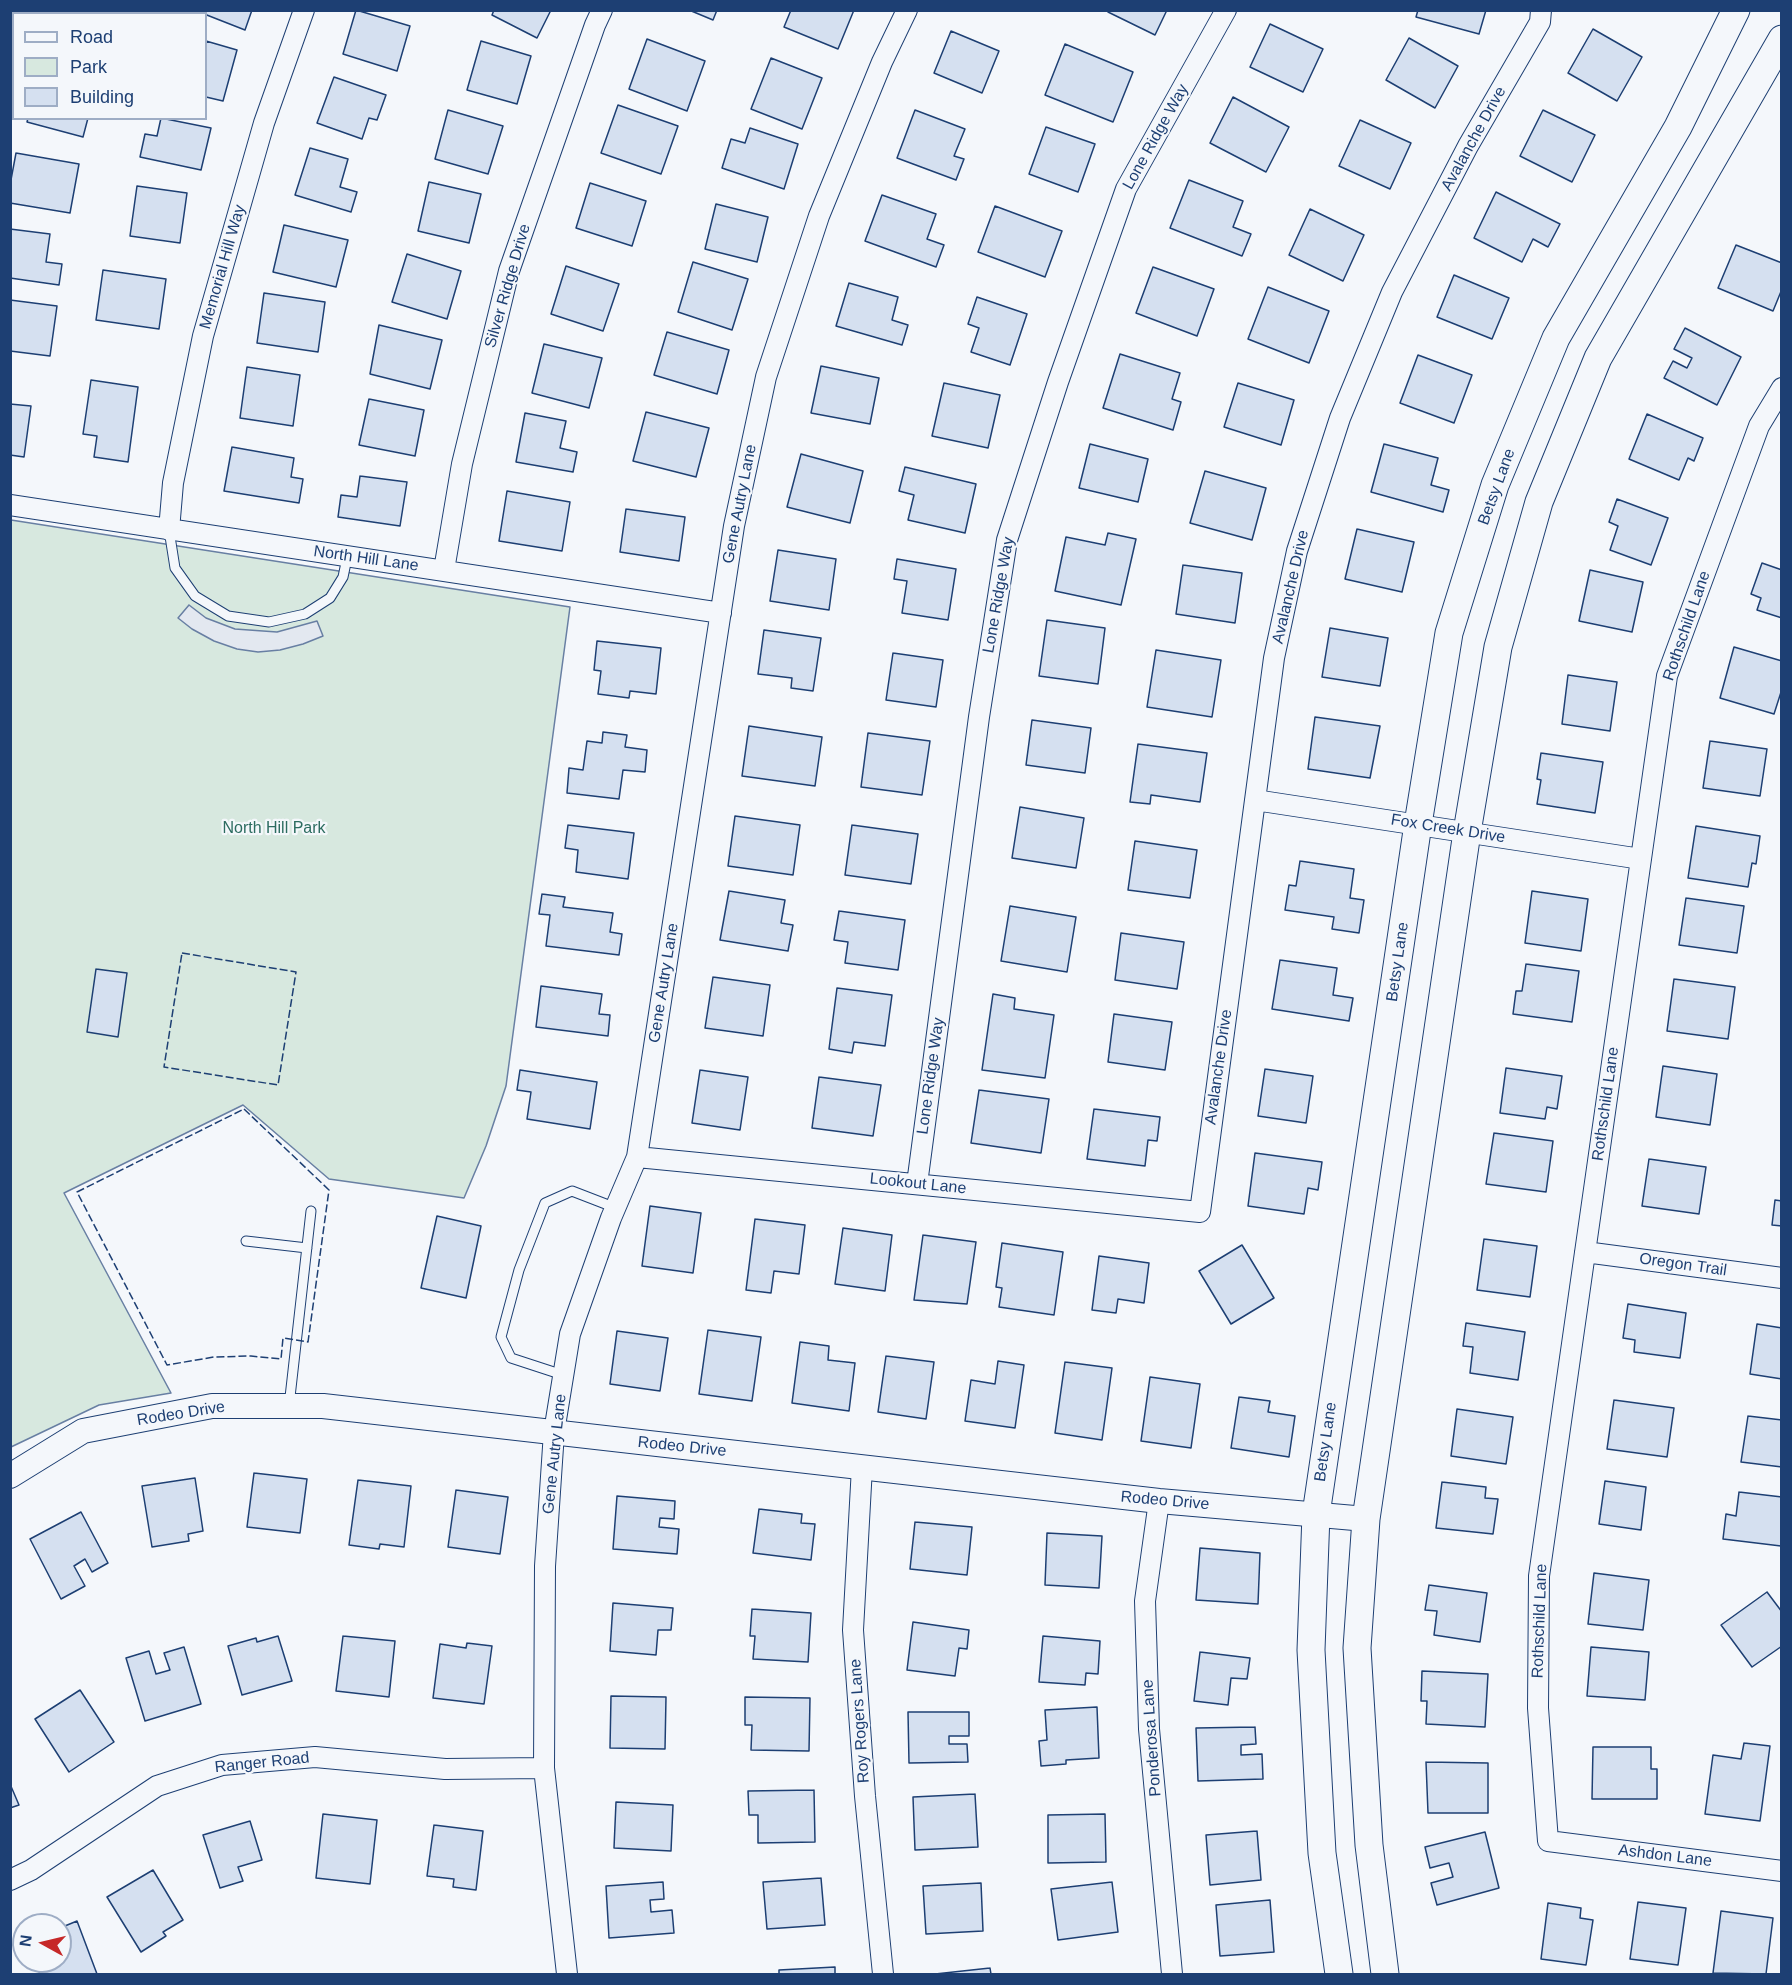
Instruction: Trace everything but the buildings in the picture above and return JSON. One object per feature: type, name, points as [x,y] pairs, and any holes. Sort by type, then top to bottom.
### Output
[{"type":"main road","name":"Betsy Lane","points":[[1339,1974],[1322,1852],[1311,1650],[1316,1514],[1418,824],[1449,633],[1495,485],[1556,338],[1678,128],[1736,10]]},
{"type":"main road","points":[[1385,1974],[1369,1845],[1357,1648],[1366,1519],[1467,832],[1498,647],[1539,502],[1598,358],[1782,39]]},
{"type":"street","name":"Memorial Hill Way","points":[[169,530],[172,483],[203,336],[264,123],[304,10]]},
{"type":"street","name":"Silver Ridge Drive","points":[[444,570],[462,464],[509,271],[602,10]]},
{"type":"street","name":"Gene Autry Lane","points":[[567,1974],[544,1768],[545,1566],[555,1432],[570,1334],[637,1157],[734,526],[766,377],[819,216],[882,62],[907,10]]},
{"type":"street","name":"Lone Ridge Way","points":[[917,1184],[977,728],[1007,540],[1058,382],[1126,189],[1226,10]]},
{"type":"street","name":"Avalanche Drive","points":[[1200,1212],[1274,658],[1297,551],[1340,418],[1392,292],[1468,146],[1540,22],[1541,10]]},
{"type":"street","name":"Rothschild Lane","points":[[1548,1841],[1538,1708],[1539,1576],[1667,676],[1759,426],[1782,388]]},
{"type":"street","name":"North Hill Lane","points":[[10,506],[721,613]]},
{"type":"street","name":"Fox Creek Drive","points":[[1255,800],[1641,859]]},
{"type":"street","name":"Lookout Lane","points":[[637,1157],[1200,1212]]},
{"type":"street","name":"Oregon Trail","points":[[1585,1251],[1782,1278]]},
{"type":"street","name":"Rodeo Drive","points":[[10,1476],[83,1431],[212,1406],[323,1406],[1159,1501],[1366,1519]]},
{"type":"street","name":"Roy Rogers Lane","points":[[862,1467],[854,1630],[865,1796],[883,1974]]},
{"type":"street","name":"Ponderosa Lane","points":[[1159,1501],[1145,1601],[1149,1729],[1172,1974]]},
{"type":"street","name":"Ranger Road","points":[[10,1880],[31,1870],[157,1786],[222,1765],[315,1757],[445,1769],[544,1768]]},
{"type":"street","name":"Ashdon Lane","points":[[1548,1841],[1782,1871]]},
{"type":"lane","points":[[169,530],[175,568],[195,596],[228,616],[238,618],[269,622],[305,614],[330,598],[343,577],[347,558]]},
{"type":"lane","points":[[563,1376],[511,1358],[501,1337],[519,1270],[545,1203],[572,1191],[616,1208]]},
{"type":"lane","points":[[289,1406],[311,1211]]},
{"type":"lane","points":[[246,1241],[307,1248]]},
{"type":"green space","name":"North Hill Park","points":[[11,520],[570,607],[506,1086],[486,1146],[464,1198],[329,1179],[243,1105],[64,1193],[171,1393],[99,1405],[11,1447]]},
{"type":"shaded area","points":[[189,605],[206,618],[235,629],[277,632],[317,621],[323,636],[280,650],[258,652],[237,649],[214,641],[178,618]]},
{"type":"fence","points":[[182,953],[296,972],[278,1085],[164,1067],[182,953]]},
{"type":"fence","points":[[244,1109],[329,1190],[308,1342],[283,1338],[281,1359],[251,1356],[214,1357],[167,1365],[77,1192],[244,1109]]}]
